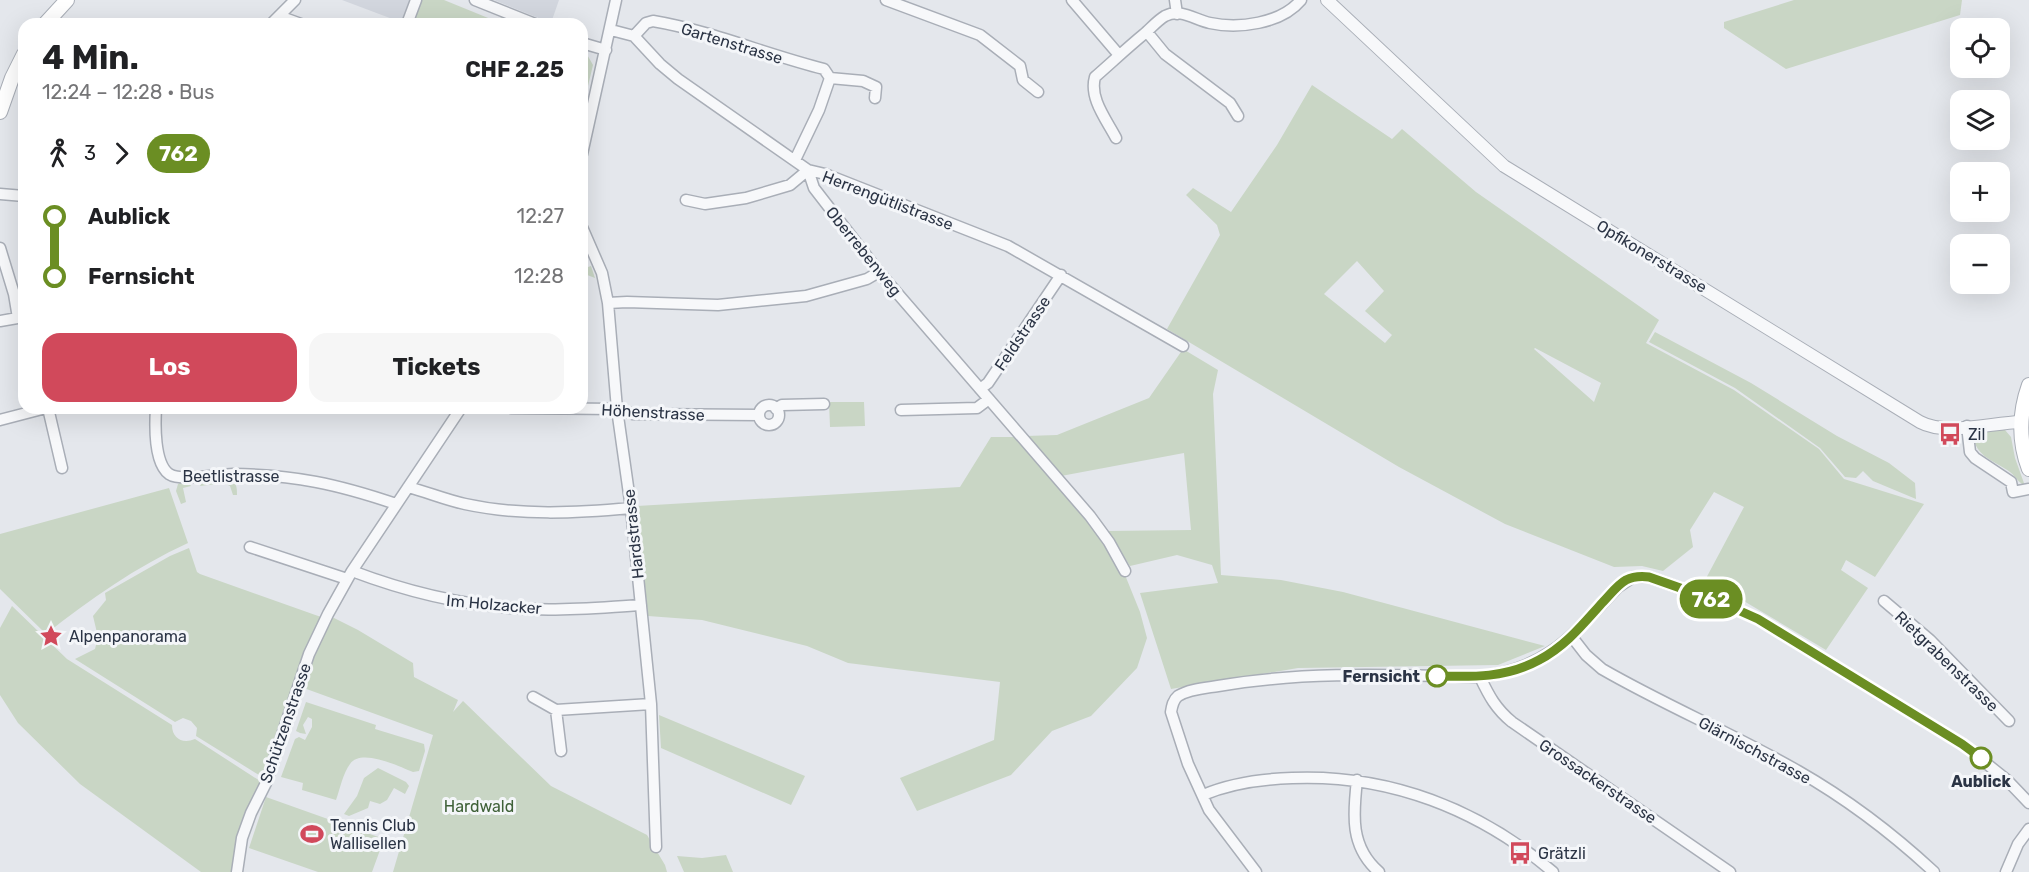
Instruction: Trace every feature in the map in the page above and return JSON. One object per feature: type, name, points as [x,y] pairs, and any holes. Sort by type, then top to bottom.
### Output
[{"type":"main road","points":[[50,18],[67,0]]},
{"type":"main road","points":[[0,112],[18,66]]},
{"type":"main road","points":[[2029,385],[2023,401],[2020,422],[2021,444],[2029,468]]},
{"type":"street","points":[[277,18],[295,0]]},
{"type":"street","points":[[409,18],[416,0]]},
{"type":"street","points":[[475,0],[520,18]]},
{"type":"street","points":[[588,117],[611,30],[616,0]]},
{"type":"street","points":[[886,0],[980,35],[1020,66],[1023,80],[1038,92]]},
{"type":"street","points":[[1072,0],[1119,55]]},
{"type":"street","points":[[1175,0],[1177,14]]},
{"type":"street","points":[[1116,138],[1093,94],[1092,86],[1095,77],[1165,16],[1185,14],[1223,25],[1239,24],[1279,16],[1301,0]]},
{"type":"street","name":"Opfikonerstrasse","points":[[1327,0],[1504,166],[1722,298],[1920,422],[1936,428],[2020,422]]},
{"type":"street","name":"Gartenstrasse","points":[[634,36],[646,23],[663,22],[824,69],[830,78],[863,81],[876,87],[875,98]]},
{"type":"street","points":[[611,30],[634,36]]},
{"type":"street","points":[[1147,32],[1166,54],[1230,104],[1238,116]]},
{"type":"street","name":"Herrengütlistrasse","points":[[634,36],[678,80],[808,170],[825,174],[1008,246],[1061,274],[1183,346]]},
{"type":"street","points":[[588,45],[606,50]]},
{"type":"street","points":[[795,160],[819,110],[830,78]]},
{"type":"street","points":[[686,200],[705,204],[746,198],[790,185],[808,170]]},
{"type":"street","name":"Oberrebenweg","points":[[808,170],[814,188],[879,272],[1090,516],[1109,542],[1125,570]]},
{"type":"street","points":[[0,194],[18,196]]},
{"type":"street","name":"Hardstrasse","points":[[588,241],[602,273],[608,303],[617,409],[631,508],[651,705],[656,847]]},
{"type":"street","points":[[0,248],[18,307]]},
{"type":"street","points":[[608,303],[718,305],[806,296],[867,279],[879,272]]},
{"type":"street","name":"Feldstrasse","points":[[980,389],[988,383],[1061,274]]},
{"type":"street","points":[[0,321],[18,318]]},
{"type":"street","points":[[901,410],[976,408],[989,399]]},
{"type":"street","name":"Höhenstrasse","points":[[776,409],[782,405],[824,404]]},
{"type":"street","name":"Höhenstrasse","points":[[767,405],[776,409],[779,416],[772,424],[765,424],[759,415],[761,409],[767,405]]},
{"type":"street","name":"Höhenstrasse","points":[[588,409],[617,409],[633,414],[759,415]]},
{"type":"street","points":[[0,420],[24,414]]},
{"type":"street","points":[[48,414],[62,468]]},
{"type":"street","name":"Beetlistrasse","points":[[156,414],[155,439],[165,470],[171,476],[271,474],[309,479],[351,489],[396,504]]},
{"type":"street","name":"Schützenstrasse","points":[[237,872],[242,838],[266,783],[309,654],[349,575],[457,414]]},
{"type":"street","points":[[1967,426],[1970,452],[1975,458],[2011,482],[2013,492],[2029,489]]},
{"type":"street","points":[[408,487],[465,504],[514,512],[576,513],[631,508]]},
{"type":"street","points":[[250,547],[349,575]]},
{"type":"street","name":"Im Holzacker","points":[[349,575],[430,597],[490,607],[533,609],[641,605]]},
{"type":"street","points":[[1256,872],[1217,822],[1188,764],[1173,720],[1172,705],[1175,698],[1208,688],[1288,677],[1480,677],[1524,667],[1554,652],[1572,637],[1618,587],[1633,577],[1649,577],[1711,598],[1766,624],[1962,744],[2007,780],[2029,803]]},
{"type":"street","name":"Rietgrabenstrasse","points":[[1884,601],[1930,640],[2009,721]]},
{"type":"street","name":"Glärnischstrasse","points":[[1572,637],[1586,655],[1602,669],[1797,770],[1843,799],[1881,826],[1934,872]]},
{"type":"street","name":"Grossackerstrasse","points":[[1480,677],[1490,699],[1512,722],[1730,872]]},
{"type":"street","points":[[533,697],[555,710],[651,705]]},
{"type":"street","points":[[555,710],[561,751]]},
{"type":"street","points":[[1203,795],[1231,786],[1272,779],[1310,777],[1357,780],[1402,790],[1451,807],[1492,827],[1517,843],[1553,872]]},
{"type":"street","points":[[1357,780],[1354,829],[1364,855],[1379,872]]},
{"type":"street","points":[[2006,872],[2018,844],[2029,829]]},
{"type":"shaded area","points":[[342,0],[411,0],[405,18],[390,18]]},
{"type":"shaded area","points":[[494,0],[559,0],[553,18],[539,18]]},
{"type":"green space","points":[[421,0],[444,0],[488,18],[414,18]]},
{"type":"green space","points":[[1794,0],[1962,0],[1960,15],[1786,69],[1724,28],[1724,22]]},
{"type":"green space","points":[[588,56],[593,65],[588,86]]},
{"type":"green space","points":[[1312,85],[1392,139],[1402,129],[1476,192],[1659,320],[1646,343],[1734,390],[1819,449],[1844,479],[1924,504],[1875,577],[1846,560],[1841,570],[1868,588],[1826,650],[1732,594],[1703,584],[1744,507],[1714,492],[1690,530],[1693,547],[1663,571],[1642,566],[1614,567],[1505,524],[1399,467],[1167,329],[1220,235],[1217,225],[1186,195],[1193,188],[1231,212],[1277,145]],"holes":[[[1357,261],[1384,291],[1365,311],[1392,335],[1385,343],[1324,294]],[[1534,349],[1601,383],[1594,402]]]},
{"type":"green space","points":[[591,266],[595,278],[588,275],[588,267]]},
{"type":"green space","points":[[1655,332],[1751,383],[1837,436],[1889,463],[1915,483],[1916,499],[1873,481],[1863,471],[1856,478],[1845,477],[1820,448],[1735,388],[1649,342]]},
{"type":"green space","points":[[1183,349],[1218,370],[1213,394],[1221,575],[1281,580],[1343,592],[1545,646],[1498,665],[1298,668],[1171,689],[1140,593],[1218,583],[1212,565],[1177,555],[1130,566],[1107,531],[1191,530],[1184,453],[1061,476],[1026,436],[1057,435],[1149,398]]},
{"type":"green space","points":[[829,402],[864,402],[865,426],[830,427]]},
{"type":"green space","points":[[1995,429],[2005,430],[2011,437],[2015,458],[2025,486],[1977,448],[1975,443],[1981,433]]},
{"type":"green space","points":[[991,437],[1017,437],[1085,514],[1123,570],[1140,612],[1147,638],[1137,668],[1091,716],[1052,731],[1011,775],[917,811],[900,778],[994,740],[1000,682],[848,663],[807,646],[702,620],[648,616],[637,506],[960,487]]},
{"type":"green space","points":[[228,479],[236,485],[237,495],[233,495],[230,486],[224,483],[200,486],[202,482]]},
{"type":"green space","points":[[184,481],[191,486],[183,488],[186,502],[181,504],[176,491],[178,484]]},
{"type":"green space","points":[[169,488],[188,543],[114,584],[46,634],[0,589],[0,534]]},
{"type":"green space","points":[[189,548],[197,572],[200,574],[321,617],[265,775],[259,775],[196,736],[197,728],[191,721],[183,718],[175,722],[75,659],[95,649],[98,637],[93,616],[106,600],[105,593],[170,556]]},
{"type":"green space","points":[[12,606],[67,659],[172,725],[176,737],[186,741],[195,739],[260,781],[234,872],[201,872],[80,784],[18,723],[0,695],[0,628]]},
{"type":"green space","name":"Hardwald","points":[[332,617],[413,663],[414,677],[458,700],[453,712],[463,701],[551,786],[647,835],[667,872],[393,872],[433,735],[301,687]]},
{"type":"green space","points":[[306,702],[376,725],[375,729],[424,744],[425,751],[419,771],[413,772],[380,760],[362,758],[350,764],[336,800],[302,790],[303,783],[281,777],[295,739],[299,737],[305,740],[312,727],[312,719],[308,717],[303,725],[306,734],[296,731]]},
{"type":"green space","points":[[659,715],[805,776],[791,805],[661,748]]},
{"type":"green space","points":[[378,768],[406,782],[409,786],[405,794],[394,788],[387,800],[380,804],[370,801],[368,808],[349,816],[344,814],[357,796],[364,778]]},
{"type":"green space","name":"Tennis Club Wallisellen","points":[[266,797],[384,839],[372,872],[318,872],[249,848]]},
{"type":"green space","points":[[726,855],[733,872],[684,872],[677,856],[702,858]]},
{"type":"bus line","name":"762","points":[[1437,676],[1494,675],[1510,672],[1539,661],[1572,637],[1626,580],[1640,576],[1649,577],[1720,602],[1758,619],[1800,643],[1981,758]]},
{"type":"place","name":"Zil","points":[[1950,434]]},
{"type":"place","name":"Alpenpanorama","points":[[51,636]]},
{"type":"place","name":"Fernsicht","points":[[1437,676]]},
{"type":"place","name":"Aublick","points":[[1981,758]]},
{"type":"place","name":"Tennis Club Wallisellen","points":[[312,834]]},
{"type":"place","name":"Grätzli","points":[[1520,853]]}]
